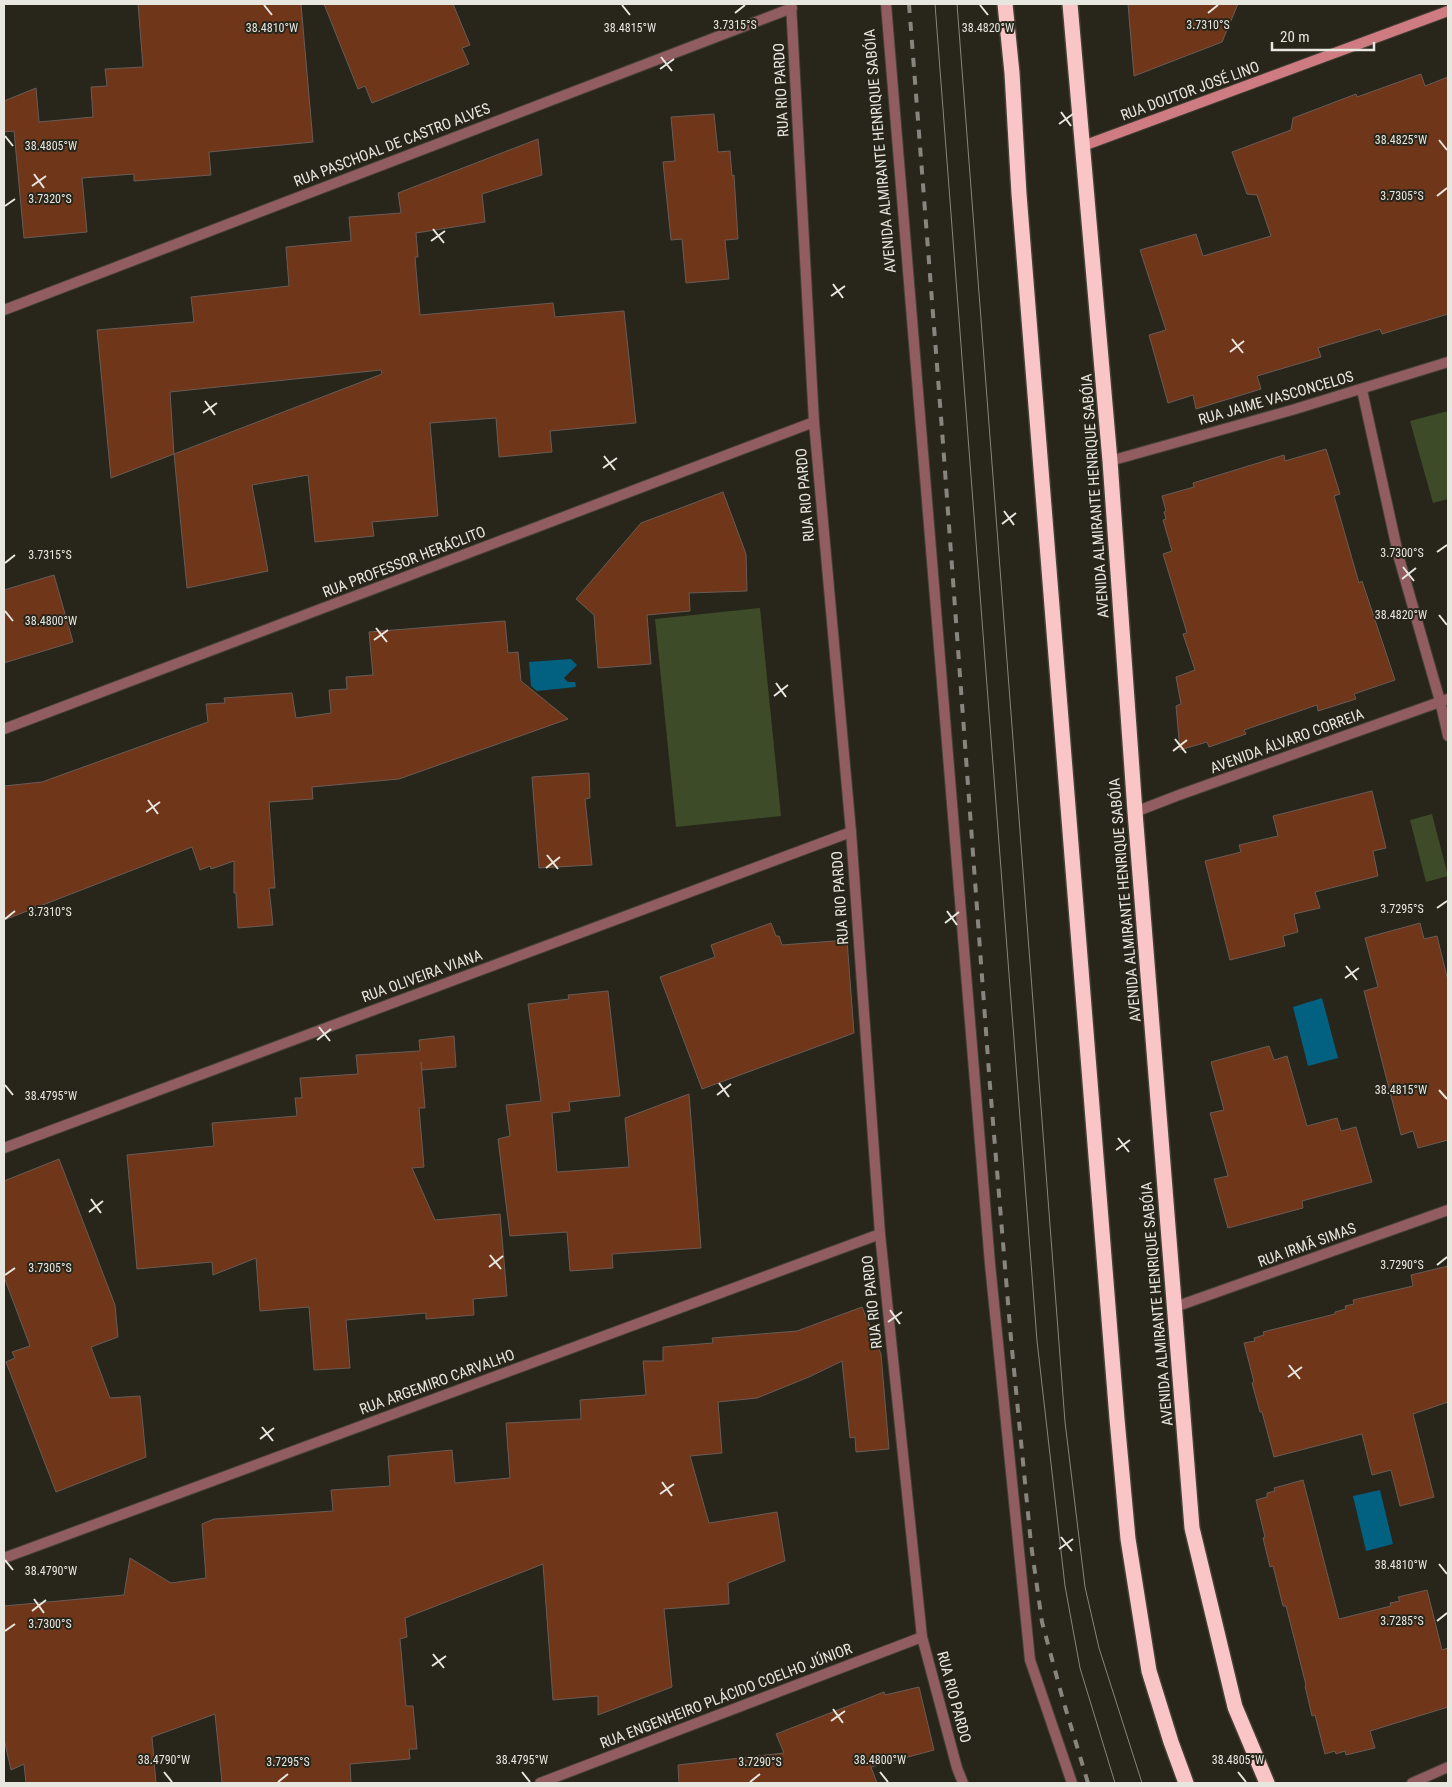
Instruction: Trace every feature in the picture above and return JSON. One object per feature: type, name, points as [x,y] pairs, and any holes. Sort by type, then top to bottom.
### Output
[{"type":"highway","points":[[1005,4],[1128,1539],[1149,1671],[1186,1783]]},
{"type":"highway","name":"AVENIDA ALMIRANTE HENRIQUE SABÓIA","points":[[1070,4],[1110,461],[1135,812],[1192,1528],[1235,1707],[1266,1783]]},
{"type":"street","name":"AVENIDA ALMIRANTE HENRIQUE SABÓIA","points":[[886,4],[989,1254],[1030,1660],[1072,1783]]},
{"type":"street","name":"RUA PASCHOAL DE CASTRO ALVES","points":[[4,310],[792,6]]},
{"type":"street","name":"RUA RIO PARDO","points":[[792,6],[814,422],[851,832],[880,1234],[922,1637],[957,1768],[963,1783]]},
{"type":"street","name":"RUA DOUTOR JOSÉ LINO","points":[[1083,146],[1448,11]]},
{"type":"street","name":"RUA JAIME VASCONCELOS","points":[[1110,461],[1362,390],[1448,362]]},
{"type":"street","points":[[1362,390],[1399,558],[1444,700],[1448,736]]},
{"type":"street","name":"RUA PROFESSOR HERÁCLITO","points":[[4,729],[814,422]]},
{"type":"street","name":"AVENIDA ÁLVARO CORREIA","points":[[1135,812],[1444,700]]},
{"type":"street","name":"RUA OLIVEIRA VIANA","points":[[4,1148],[851,832]]},
{"type":"street","name":"RUA IRMÃ SIMAS","points":[[1175,1308],[1448,1210]]},
{"type":"street","name":"RUA ARGEMIRO CARVALHO","points":[[4,1558],[880,1234]]},
{"type":"street","name":"RUA ENGENHEIRO PLÁCIDO COELHO JÚNIOR","points":[[540,1783],[922,1637]]},
{"type":"street","points":[[1412,1783],[1448,1767]]},
{"type":"green space","points":[[1448,411],[1448,499],[1433,503],[1410,421]]},
{"type":"green space","points":[[760,608],[781,816],[676,827],[655,619]]},
{"type":"green space","points":[[1432,814],[1448,876],[1426,882],[1410,820]]},
{"type":"water","points":[[571,659],[577,665],[564,678],[568,682],[575,682],[576,687],[537,691],[531,686],[529,662]]},
{"type":"water","points":[[1322,998],[1338,1058],[1308,1066],[1293,1007]]},
{"type":"water","points":[[1380,1490],[1393,1544],[1366,1551],[1353,1496]]},
{"type":"building","points":[[138,4],[301,4],[313,142],[209,152],[211,175],[134,181],[134,174],[82,178],[87,232],[24,238],[14,131],[4,132],[4,101],[36,88],[39,122],[93,117],[91,87],[107,86],[105,69],[143,67]]},
{"type":"building","points":[[324,4],[453,4],[470,45],[462,48],[469,64],[372,103],[365,86],[358,89]]},
{"type":"building","points":[[1128,4],[1238,4],[1222,42],[1134,76]]},
{"type":"building","points":[[1421,74],[1425,86],[1448,77],[1448,314],[1382,334],[1380,329],[1318,348],[1321,357],[1257,376],[1261,389],[1196,409],[1193,395],[1168,403],[1149,335],[1166,330],[1140,250],[1196,234],[1203,256],[1271,236],[1257,195],[1247,194],[1232,152],[1291,130],[1293,118],[1356,94],[1357,97]]},
{"type":"building","points":[[714,114],[718,152],[730,151],[732,176],[734,175],[738,239],[725,240],[729,279],[686,283],[682,239],[671,240],[663,162],[675,161],[671,117]]},
{"type":"building","points":[[538,139],[542,175],[482,194],[485,222],[416,233],[418,257],[415,257],[420,315],[553,303],[555,317],[624,311],[636,423],[550,431],[552,452],[499,457],[496,418],[430,423],[438,516],[372,522],[374,536],[315,542],[308,475],[252,485],[268,571],[187,588],[174,454],[111,478],[97,330],[194,322],[191,297],[289,286],[286,247],[351,241],[349,217],[401,213],[398,193]],"holes":[[[381,370],[382,374],[174,454],[170,392]]]},
{"type":"building","points":[[1326,449],[1340,494],[1334,496],[1359,583],[1362,581],[1395,680],[1354,694],[1356,699],[1318,711],[1317,705],[1244,730],[1246,734],[1209,747],[1207,742],[1180,750],[1176,706],[1181,704],[1176,677],[1195,670],[1183,634],[1187,633],[1163,554],[1172,551],[1163,520],[1166,519],[1164,512],[1166,511],[1162,496],[1194,487],[1193,483],[1284,455],[1285,461]]},
{"type":"building","points":[[723,492],[746,554],[747,591],[689,593],[690,611],[647,615],[651,664],[598,668],[594,615],[576,599],[641,523]]},
{"type":"building","points":[[54,575],[73,642],[4,663],[4,590]]},
{"type":"building","points":[[505,621],[508,653],[518,652],[521,681],[568,719],[399,779],[312,787],[313,799],[269,802],[275,888],[269,888],[273,925],[238,928],[236,893],[234,893],[234,861],[211,869],[210,866],[200,870],[192,847],[4,920],[4,786],[42,782],[208,722],[206,704],[225,703],[224,698],[292,693],[296,718],[331,713],[329,690],[347,689],[346,677],[373,675],[369,632]]},
{"type":"building","points":[[589,773],[590,798],[585,799],[592,865],[539,868],[532,777]]},
{"type":"building","points":[[1372,791],[1386,848],[1373,851],[1378,876],[1315,892],[1320,908],[1294,914],[1298,932],[1283,936],[1285,946],[1230,960],[1205,861],[1241,852],[1239,845],[1278,836],[1273,816]]},
{"type":"building","points":[[771,923],[782,945],[847,940],[854,1033],[702,1089],[660,977],[715,957],[711,945]]},
{"type":"building","points":[[1420,923],[1424,939],[1437,936],[1448,981],[1448,1140],[1418,1148],[1413,1131],[1401,1135],[1364,991],[1378,987],[1365,938]]},
{"type":"building","points":[[608,991],[620,1096],[569,1102],[570,1111],[552,1113],[557,1172],[629,1167],[625,1118],[689,1094],[701,1248],[612,1254],[613,1268],[570,1271],[567,1232],[510,1236],[498,1139],[510,1136],[506,1105],[541,1101],[528,1004],[569,999],[568,995]]},
{"type":"building","points":[[454,1036],[456,1067],[422,1070],[421,1062],[425,1108],[419,1108],[424,1167],[412,1168],[435,1220],[500,1214],[507,1296],[473,1299],[474,1315],[426,1319],[426,1313],[346,1320],[350,1368],[314,1370],[309,1307],[260,1311],[256,1258],[213,1275],[212,1262],[137,1269],[127,1155],[214,1146],[212,1123],[297,1116],[295,1098],[302,1098],[300,1078],[358,1074],[356,1055],[420,1051],[419,1040]]},
{"type":"building","points":[[1269,1046],[1274,1060],[1287,1056],[1307,1126],[1337,1118],[1341,1131],[1356,1127],[1372,1182],[1302,1201],[1303,1208],[1228,1228],[1214,1179],[1228,1176],[1210,1113],[1224,1110],[1211,1062]]},
{"type":"building","points":[[59,1159],[115,1305],[118,1337],[91,1347],[110,1398],[140,1396],[146,1457],[56,1492],[6,1362],[15,1358],[12,1352],[30,1346],[4,1277],[4,1181]]},
{"type":"building","points":[[1448,1266],[1448,1402],[1413,1414],[1434,1497],[1400,1506],[1391,1470],[1372,1475],[1362,1434],[1274,1457],[1252,1383],[1254,1382],[1244,1343],[1255,1341],[1254,1338],[1264,1335],[1263,1332],[1335,1314],[1335,1312],[1346,1309],[1345,1306],[1354,1304],[1353,1300],[1413,1286],[1411,1275]]},
{"type":"building","points":[[862,1307],[881,1354],[889,1449],[856,1452],[855,1437],[850,1438],[842,1361],[757,1398],[718,1402],[722,1453],[690,1456],[709,1523],[777,1512],[785,1561],[728,1583],[729,1604],[664,1609],[672,1687],[598,1715],[598,1696],[553,1700],[543,1564],[405,1618],[407,1637],[400,1639],[406,1706],[413,1706],[417,1749],[409,1749],[410,1759],[350,1764],[351,1783],[222,1783],[215,1714],[152,1737],[156,1783],[26,1783],[24,1764],[11,1770],[4,1739],[4,1606],[124,1595],[130,1558],[171,1583],[206,1578],[202,1524],[214,1519],[333,1511],[331,1490],[390,1486],[388,1456],[452,1450],[455,1483],[510,1478],[506,1423],[581,1419],[580,1400],[646,1395],[643,1361],[663,1361],[663,1347],[713,1343],[712,1338],[797,1331]]},
{"type":"building","points":[[1303,1480],[1339,1619],[1391,1606],[1390,1603],[1400,1601],[1398,1597],[1427,1590],[1442,1650],[1448,1648],[1448,1707],[1370,1731],[1375,1748],[1346,1755],[1345,1751],[1336,1754],[1335,1751],[1325,1754],[1315,1715],[1312,1716],[1286,1606],[1283,1606],[1273,1566],[1270,1567],[1256,1500],[1267,1497],[1267,1493],[1275,1491],[1274,1488]]},
{"type":"building","points":[[919,1687],[934,1750],[871,1767],[877,1783],[679,1783],[678,1765],[784,1753],[776,1734],[884,1692],[885,1695]]},
{"type":"tram line","points":[[935,4],[1037,1341],[1065,1586],[1080,1668],[1115,1783]]},
{"type":"tram line","points":[[957,4],[1065,1422],[1085,1587],[1099,1648],[1142,1783]]},
{"type":"railway","points":[[909,4],[990,1086],[1011,1339],[1031,1544],[1042,1622],[1088,1783]]}]
